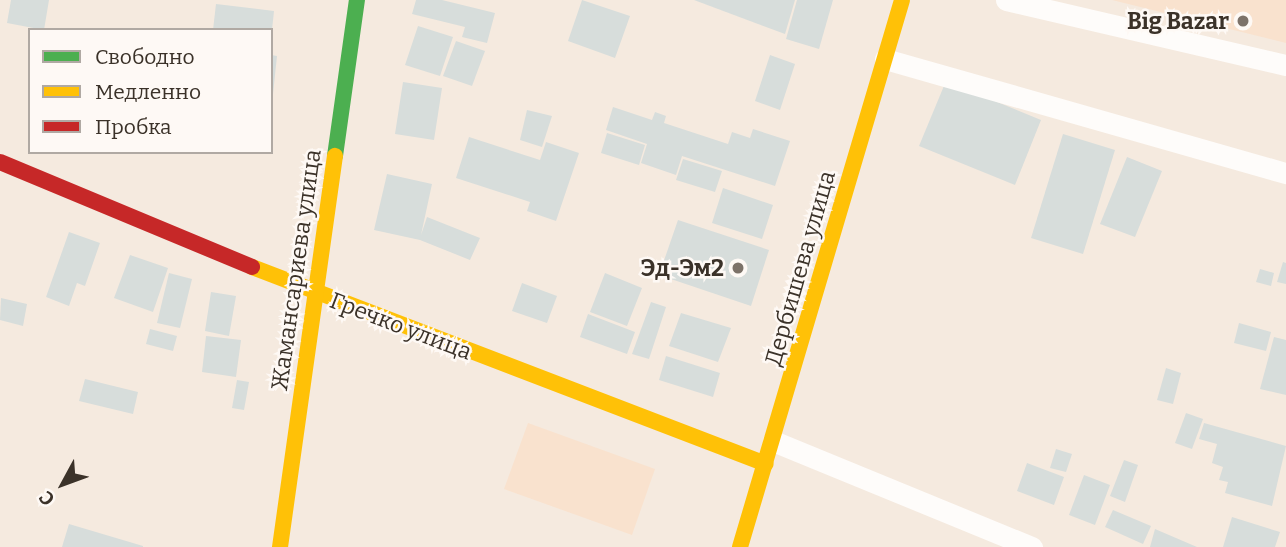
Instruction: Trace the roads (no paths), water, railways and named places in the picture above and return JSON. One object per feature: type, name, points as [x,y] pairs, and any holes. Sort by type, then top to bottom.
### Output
[{"type":"street","name":"Жамансариева улица","points":[[280,547],[357,0]]},
{"type":"street","name":"Дербишева улица","points":[[740,547],[774,441],[902,0]]},
{"type":"street","points":[[1006,0],[1286,65]]},
{"type":"street","points":[[885,59],[1286,173]]},
{"type":"street","name":"Гречко улица","points":[[0,162],[315,293],[766,464]]},
{"type":"street","points":[[774,441],[1032,547]]},
{"type":"place","name":"Big Bazar","points":[[1243,21]]},
{"type":"place","name":"Эд-Эм2","points":[[738,268]]}]
